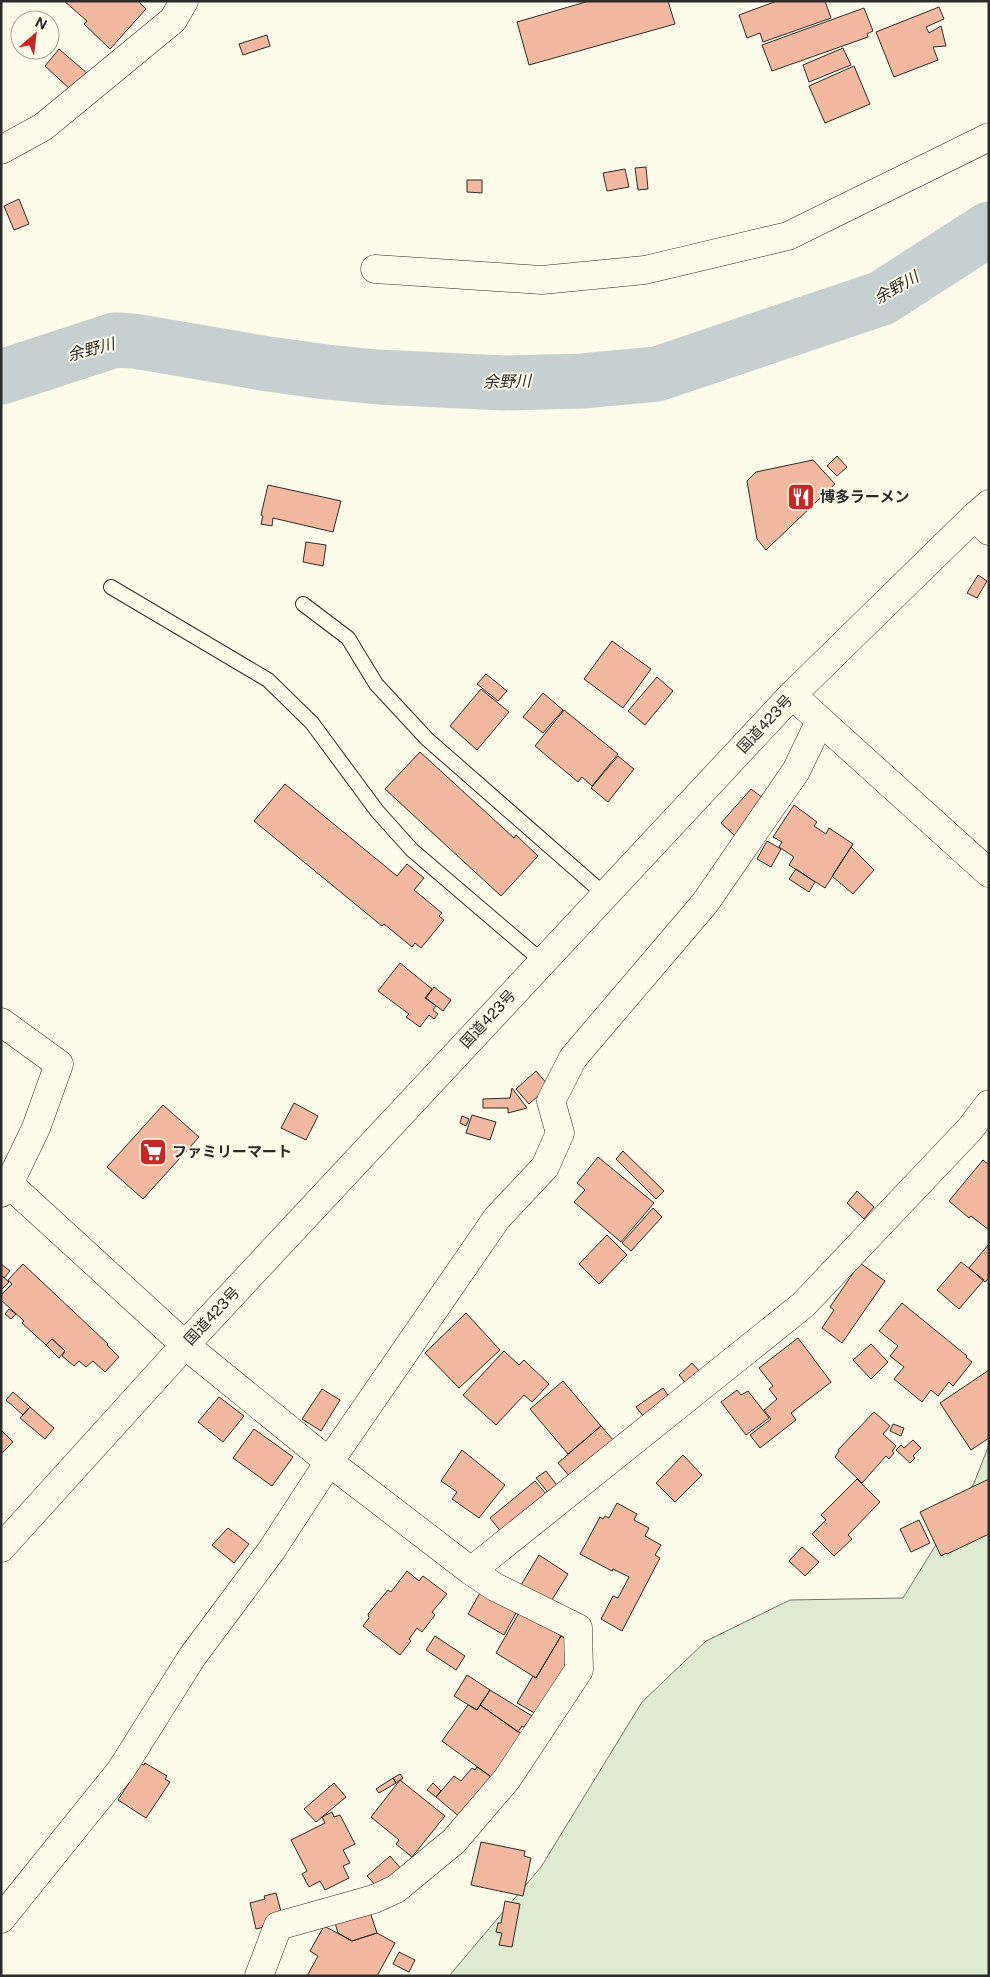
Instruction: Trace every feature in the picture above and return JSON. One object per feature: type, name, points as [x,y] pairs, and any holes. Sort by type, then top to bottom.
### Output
[{"type":"main road","points":[[1,150],[42,127],[173,20],[184,1]]},
{"type":"main road","points":[[375,269],[542,280],[644,270],[788,236],[989,137]]},
{"type":"main road","name":"国道423号","points":[[1,1548],[185,1345],[604,894],[792,695],[984,517]]},
{"type":"main road","points":[[792,695],[989,873]]},
{"type":"main road","points":[[1,1919],[121,1770],[192,1656],[271,1551],[329,1462],[497,1218],[545,1167],[560,1133],[551,1101],[573,1058],[705,903],[796,771],[820,721]]},
{"type":"main road","points":[[1,1022],[59,1064],[36,1128],[5,1188],[185,1345],[329,1462],[471,1571],[495,1587],[578,1628],[579,1670],[507,1779],[454,1841],[396,1889],[374,1899],[278,1926],[259,1976]]},
{"type":"main road","points":[[471,1571],[803,1305],[970,1128],[989,1104]]},
{"type":"lane","points":[[111,587],[268,680],[312,723],[377,811],[412,850],[542,961]]},
{"type":"lane","points":[[303,604],[348,638],[376,684],[427,739],[604,894]]},
{"type":"green space","points":[[989,1445],[989,1976],[449,1976],[541,1867],[642,1702],[706,1641],[790,1600],[903,1598],[974,1483]]},
{"type":"building","points":[[64,1],[138,1],[146,9],[110,49],[84,24],[87,21]]},
{"type":"building","points":[[589,1],[668,1],[675,24],[529,65],[517,22]]},
{"type":"building","points":[[777,1],[825,1],[831,18],[763,42],[760,33],[747,38],[739,15]]},
{"type":"building","points":[[939,7],[944,19],[926,27],[929,33],[941,26],[946,46],[933,47],[938,60],[894,77],[876,32]]},
{"type":"building","points":[[864,8],[873,31],[867,34],[868,37],[772,71],[762,45]]},
{"type":"building","points":[[267,35],[270,46],[243,55],[239,44]]},
{"type":"building","points":[[843,48],[851,65],[809,82],[803,65]]},
{"type":"building","points":[[60,50],[88,74],[72,91],[45,66],[50,60],[60,60]]},
{"type":"building","points":[[854,66],[870,104],[825,123],[809,86]]},
{"type":"building","points":[[646,167],[648,189],[638,190],[635,168]]},
{"type":"building","points":[[625,169],[629,187],[607,191],[603,173]]},
{"type":"building","points":[[467,180],[482,180],[482,193],[467,192]]},
{"type":"building","points":[[19,199],[29,224],[14,230],[4,206]]},
{"type":"building","points":[[837,456],[847,467],[837,476],[827,466]]},
{"type":"building","points":[[813,460],[835,484],[766,550],[757,539],[747,481],[756,472]]},
{"type":"building","points":[[268,485],[341,501],[333,532],[273,518],[272,526],[261,524],[263,516],[261,515]]},
{"type":"building","points":[[306,542],[326,545],[323,566],[303,562]]},
{"type":"building","points":[[978,575],[987,581],[977,598],[967,593]]},
{"type":"building","points":[[612,641],[651,669],[623,708],[584,679]]},
{"type":"building","points":[[486,674],[507,691],[498,701],[477,684]]},
{"type":"building","points":[[657,677],[673,691],[645,725],[628,711]]},
{"type":"building","points":[[481,689],[509,712],[477,750],[450,726]]},
{"type":"building","points":[[543,693],[563,710],[543,733],[523,717]]},
{"type":"building","points":[[564,710],[618,754],[592,786],[582,777],[578,782],[535,746]]},
{"type":"building","points":[[420,752],[514,838],[516,835],[538,856],[501,896],[385,789]]},
{"type":"building","points":[[618,756],[634,769],[608,802],[591,788]]},
{"type":"building","points":[[285,784],[397,876],[407,864],[424,878],[414,890],[442,913],[439,916],[444,920],[421,948],[415,943],[412,947],[384,924],[382,926],[254,821]]},
{"type":"building","points":[[751,789],[763,798],[735,836],[721,823]]},
{"type":"building","points":[[794,805],[817,822],[814,826],[826,834],[829,828],[853,844],[825,888],[789,865],[794,857],[779,847],[782,842],[773,837]]},
{"type":"building","points":[[767,841],[781,849],[771,867],[757,859]]},
{"type":"building","points":[[851,847],[874,870],[853,894],[832,876]]},
{"type":"building","points":[[796,869],[815,882],[809,892],[789,879]]},
{"type":"building","points":[[400,963],[432,989],[425,998],[436,1006],[433,1010],[438,1014],[434,1019],[429,1015],[420,1027],[406,1017],[409,1014],[378,991]]},
{"type":"building","points":[[434,987],[451,1000],[443,1011],[426,998]]},
{"type":"building","points":[[536,1071],[549,1086],[529,1104],[516,1089]]},
{"type":"building","points":[[512,1088],[527,1108],[508,1113],[508,1108],[483,1108],[483,1099],[510,1098]]},
{"type":"building","points":[[294,1103],[318,1116],[306,1140],[281,1128]]},
{"type":"building","name":"ファミリーマート","points":[[163,1105],[199,1137],[143,1199],[107,1167]]},
{"type":"building","points":[[472,1115],[496,1122],[490,1140],[466,1133]]},
{"type":"building","points":[[462,1116],[469,1119],[466,1126],[460,1123]]},
{"type":"building","points":[[623,1151],[664,1191],[656,1199],[616,1159]]},
{"type":"building","points":[[598,1157],[654,1203],[621,1242],[574,1202],[585,1190],[577,1183]]},
{"type":"building","points":[[983,1160],[989,1165],[989,1230],[971,1216],[969,1218],[949,1201]]},
{"type":"building","points":[[857,1191],[874,1207],[864,1219],[847,1203]]},
{"type":"building","points":[[653,1208],[662,1217],[631,1251],[622,1243]]},
{"type":"building","points":[[607,1235],[627,1255],[599,1284],[579,1264]]},
{"type":"building","points":[[989,1244],[989,1278],[985,1282],[969,1268]]},
{"type":"building","points":[[961,1262],[984,1280],[959,1309],[937,1290]]},
{"type":"building","points":[[860,1263],[885,1281],[842,1343],[822,1328],[834,1310],[830,1307]]},
{"type":"building","points":[[1,1264],[10,1271],[4,1278],[1,1275]]},
{"type":"building","points":[[23,1264],[108,1344],[119,1357],[105,1372],[93,1361],[86,1367],[79,1361],[74,1366],[62,1356],[65,1351],[52,1339],[46,1345],[1,1300],[1,1295],[12,1284],[8,1280]]},
{"type":"building","points":[[1,1275],[9,1282],[1,1290]]},
{"type":"building","points":[[902,1303],[972,1362],[953,1386],[949,1382],[938,1396],[931,1390],[922,1402],[894,1379],[904,1367],[890,1356],[898,1346],[879,1331]]},
{"type":"building","points":[[9,1309],[16,1314],[11,1319],[5,1314]]},
{"type":"building","points":[[466,1313],[500,1350],[459,1388],[425,1353]]},
{"type":"building","points":[[798,1338],[831,1382],[791,1413],[796,1420],[760,1448],[750,1435],[771,1419],[764,1410],[777,1399],[769,1389],[773,1386],[759,1368]]},
{"type":"building","points":[[52,1339],[65,1351],[59,1358],[46,1345]]},
{"type":"building","points":[[871,1344],[888,1362],[871,1379],[853,1360]]},
{"type":"building","points":[[504,1351],[519,1365],[524,1360],[549,1384],[532,1402],[524,1395],[496,1425],[463,1395]]},
{"type":"building","points":[[692,1363],[701,1373],[687,1385],[679,1375]]},
{"type":"building","points":[[989,1370],[989,1438],[971,1450],[940,1403]]},
{"type":"building","points":[[563,1381],[601,1426],[568,1454],[530,1409]]},
{"type":"building","points":[[663,1388],[670,1398],[644,1417],[636,1407]]},
{"type":"building","points":[[322,1389],[340,1400],[321,1431],[302,1419]]},
{"type":"building","points":[[737,1390],[741,1395],[748,1391],[769,1418],[746,1435],[721,1402]]},
{"type":"building","points":[[13,1392],[30,1407],[23,1415],[6,1400]]},
{"type":"building","points":[[219,1397],[244,1416],[223,1442],[198,1422]]},
{"type":"building","points":[[30,1407],[54,1428],[45,1439],[20,1418]]},
{"type":"building","points":[[874,1412],[890,1426],[883,1434],[896,1446],[892,1451],[894,1453],[889,1459],[886,1456],[862,1483],[835,1457],[838,1450]]},
{"type":"building","points":[[893,1424],[904,1428],[901,1436],[890,1431]]},
{"type":"building","points":[[601,1426],[614,1441],[571,1478],[558,1463]]},
{"type":"building","points":[[254,1429],[293,1457],[272,1486],[233,1458]]},
{"type":"building","points":[[1,1430],[13,1442],[1,1454]]},
{"type":"building","points":[[913,1440],[921,1448],[913,1456],[915,1458],[910,1463],[896,1450],[901,1445],[904,1448]]},
{"type":"building","points":[[462,1450],[505,1485],[479,1518],[452,1499],[457,1492],[441,1481]]},
{"type":"building","points":[[683,1455],[702,1475],[675,1502],[656,1483]]},
{"type":"building","points":[[546,1471],[559,1488],[550,1495],[536,1478]]},
{"type":"building","points":[[857,1479],[880,1502],[848,1535],[852,1539],[834,1556],[812,1534],[826,1520],[821,1515]]},
{"type":"building","points":[[989,1479],[989,1534],[941,1556],[920,1512]]},
{"type":"building","points":[[535,1481],[548,1496],[502,1533],[490,1518]]},
{"type":"building","points":[[617,1503],[637,1514],[634,1520],[649,1528],[645,1536],[661,1545],[655,1555],[660,1558],[622,1631],[601,1619],[613,1596],[618,1598],[629,1577],[613,1569],[612,1571],[580,1554],[600,1517],[603,1519],[605,1516],[609,1518]]},
{"type":"building","points":[[919,1520],[930,1543],[911,1552],[900,1529]]},
{"type":"building","points":[[228,1528],[249,1544],[234,1563],[212,1545]]},
{"type":"building","points":[[802,1547],[819,1562],[805,1576],[789,1561]]},
{"type":"building","points":[[539,1555],[568,1574],[550,1603],[521,1585]]},
{"type":"building","points":[[407,1571],[419,1581],[423,1576],[447,1594],[432,1612],[435,1615],[422,1632],[417,1628],[409,1639],[411,1641],[400,1655],[363,1626],[369,1618],[368,1614],[388,1590],[391,1592]]},
{"type":"building","points":[[481,1591],[517,1611],[504,1635],[468,1614]]},
{"type":"building","points":[[520,1611],[561,1636],[536,1678],[496,1653]]},
{"type":"building","points":[[435,1636],[465,1656],[456,1670],[426,1650]]},
{"type":"building","points":[[561,1636],[572,1643],[568,1670],[538,1715],[517,1703],[533,1676],[536,1678]]},
{"type":"building","points":[[467,1675],[490,1690],[477,1710],[454,1696]]},
{"type":"building","points":[[490,1690],[532,1716],[518,1732],[480,1705]]},
{"type":"building","points":[[468,1705],[477,1710],[480,1705],[523,1735],[494,1779],[442,1741]]},
{"type":"building","points":[[145,1763],[167,1776],[165,1779],[170,1782],[146,1818],[118,1800],[141,1764],[144,1765]]},
{"type":"building","points":[[477,1767],[494,1779],[461,1818],[436,1797],[454,1776],[461,1781],[472,1768],[475,1770]]},
{"type":"building","points":[[400,1774],[403,1778],[396,1783],[393,1778]]},
{"type":"building","points":[[393,1778],[396,1783],[379,1793],[376,1789]]},
{"type":"building","points":[[400,1780],[445,1816],[412,1857],[396,1844],[399,1840],[371,1817]]},
{"type":"building","points":[[334,1783],[346,1797],[316,1822],[304,1809]]},
{"type":"building","points":[[433,1783],[441,1791],[436,1797],[427,1790]]},
{"type":"building","points":[[332,1812],[334,1817],[340,1815],[355,1844],[343,1850],[350,1863],[343,1866],[349,1878],[325,1890],[320,1881],[309,1887],[302,1874],[307,1871],[291,1840],[325,1823],[322,1817]]},
{"type":"building","points":[[481,1842],[525,1851],[524,1856],[531,1858],[523,1896],[471,1885]]},
{"type":"building","points":[[390,1856],[403,1871],[380,1890],[367,1876]]},
{"type":"building","points":[[276,1893],[282,1915],[272,1925],[256,1929],[250,1903],[265,1899],[264,1896]]},
{"type":"building","points":[[505,1901],[520,1904],[512,1947],[499,1945],[502,1933],[496,1932],[498,1923],[501,1923]]},
{"type":"building","points":[[370,1912],[377,1933],[352,1941],[338,1933],[335,1923]]},
{"type":"building","points":[[324,1926],[352,1941],[377,1933],[395,1943],[377,1976],[307,1976],[318,1956],[310,1951]]},
{"type":"building","points":[[399,1952],[415,1960],[409,1972],[393,1964]]},
{"type":"waterway","name":"余野川","points":[[1,377],[115,340],[134,341],[262,363],[378,377],[504,383],[582,381],[657,374],[882,298],[989,229]]},
{"type":"place","name":"博多ラーメン","points":[[801,497]]},
{"type":"place","name":"ファミリーマート","points":[[153,1152]]}]
